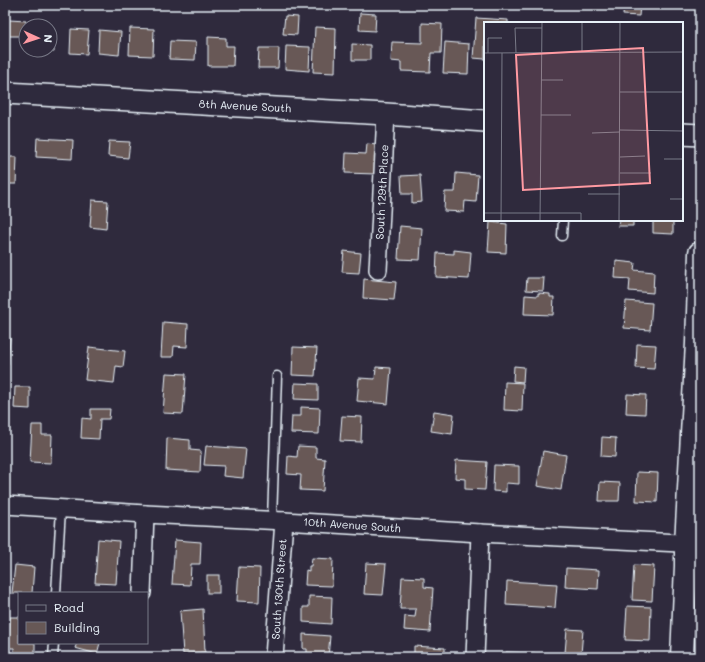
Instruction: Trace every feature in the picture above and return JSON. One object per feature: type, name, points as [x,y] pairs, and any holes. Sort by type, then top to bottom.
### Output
[{"type":"main road","points":[[682,657],[686,566],[693,544],[700,254]]},
{"type":"street","name":"8th Avenue South","points":[[5,93],[386,114],[484,121]]},
{"type":"street","name":"South 129th Place","points":[[378,270],[386,114]]},
{"type":"street","points":[[683,134],[700,135]]},
{"type":"street","name":"10th Avenue South","points":[[5,505],[693,544]]},
{"type":"street","points":[[142,592],[145,514]]},
{"type":"street","name":"South 130th Street","points":[[274,657],[278,521]]},
{"type":"street","points":[[475,657],[480,533]]},
{"type":"lane","points":[[562,236],[563,221]]},
{"type":"lane","points":[[277,376],[278,521]]},
{"type":"lane","points":[[56,592],[61,509]]},
{"type":"lane","points":[[53,657],[54,644]]},
{"type":"building","points":[[624,5],[640,5],[639,16],[623,15]]},
{"type":"building","points":[[360,13],[376,14],[375,31],[359,30]]},
{"type":"building","points":[[285,16],[298,17],[297,35],[283,34]]},
{"type":"building","points":[[476,18],[508,20],[508,22],[484,22],[484,59],[473,58]]},
{"type":"building","points":[[9,20],[18,21],[18,36],[9,36]]},
{"type":"building","points":[[422,23],[442,24],[441,53],[431,53],[430,72],[401,71],[401,62],[391,61],[392,42],[422,43]]},
{"type":"building","points":[[315,27],[336,28],[335,73],[313,72]]},
{"type":"building","points":[[130,28],[154,29],[153,56],[129,55]]},
{"type":"building","points":[[71,29],[89,30],[87,54],[70,53]]},
{"type":"building","points":[[99,30],[121,32],[119,55],[98,53]]},
{"type":"building","points":[[208,37],[226,38],[226,46],[234,46],[233,66],[208,66]]},
{"type":"building","points":[[170,41],[196,42],[195,60],[169,59]]},
{"type":"building","points":[[445,42],[469,44],[468,74],[443,73]]},
{"type":"building","points":[[352,44],[370,45],[370,60],[352,60]]},
{"type":"building","points":[[286,46],[310,47],[309,71],[285,69]]},
{"type":"building","points":[[259,48],[279,48],[278,68],[258,68]]},
{"type":"building","points":[[37,138],[73,140],[72,159],[36,157]]},
{"type":"building","points":[[109,141],[130,142],[128,158],[108,156]]},
{"type":"building","points":[[367,144],[377,145],[376,174],[345,173],[346,153],[366,154]]},
{"type":"building","points":[[5,157],[17,157],[16,184],[5,184]]},
{"type":"building","points":[[456,173],[478,175],[476,202],[465,201],[464,212],[444,211],[445,192],[455,192]]},
{"type":"building","points":[[420,175],[422,202],[412,203],[412,194],[402,194],[401,176]]},
{"type":"building","points":[[92,200],[108,201],[106,229],[90,227]]},
{"type":"building","points":[[619,221],[633,221],[633,226],[618,226]]},
{"type":"building","points":[[653,221],[673,221],[673,234],[653,233]]},
{"type":"building","points":[[490,222],[507,224],[506,253],[488,252]]},
{"type":"building","points":[[400,226],[422,228],[420,260],[398,259]]},
{"type":"building","points":[[454,250],[471,252],[469,279],[436,277],[437,253],[454,254]]},
{"type":"building","points":[[344,251],[361,253],[359,273],[342,272]]},
{"type":"building","points":[[616,261],[635,263],[634,270],[654,272],[653,293],[629,291],[630,279],[615,278]]},
{"type":"building","points":[[527,278],[544,278],[543,291],[526,290]]},
{"type":"building","points":[[364,279],[396,282],[394,300],[363,298]]},
{"type":"building","points":[[538,293],[550,294],[550,297],[554,297],[553,315],[524,314],[525,295],[538,296]]},
{"type":"building","points":[[626,301],[652,303],[650,330],[624,328]]},
{"type":"building","points":[[163,322],[188,324],[187,347],[174,346],[173,357],[161,357]]},
{"type":"building","points":[[5,337],[10,338],[8,365],[5,364]]},
{"type":"building","points":[[637,344],[656,345],[654,369],[636,368]]},
{"type":"building","points":[[89,347],[125,351],[123,367],[116,366],[114,383],[85,380]]},
{"type":"building","points":[[293,347],[317,348],[315,376],[292,375]]},
{"type":"building","points":[[514,366],[524,367],[523,382],[513,381]]},
{"type":"building","points":[[376,367],[391,368],[388,404],[357,401],[359,378],[375,379]]},
{"type":"building","points":[[166,373],[186,374],[183,414],[163,413]]},
{"type":"building","points":[[505,382],[523,383],[522,411],[504,410]]},
{"type":"building","points":[[295,383],[318,384],[318,400],[294,399]]},
{"type":"building","points":[[15,387],[30,387],[30,409],[14,408]]},
{"type":"building","points":[[627,394],[646,395],[645,414],[626,413]]},
{"type":"building","points":[[301,407],[320,408],[319,434],[291,433],[292,416],[301,416]]},
{"type":"building","points":[[91,409],[110,409],[109,419],[100,419],[99,439],[81,438],[82,418],[91,419]]},
{"type":"building","points":[[434,411],[454,414],[452,434],[431,431]]},
{"type":"building","points":[[342,416],[362,417],[361,442],[340,441]]},
{"type":"building","points":[[32,425],[42,425],[42,435],[52,435],[51,463],[30,462]]},
{"type":"building","points":[[602,437],[616,438],[615,457],[601,456]]},
{"type":"building","points":[[167,438],[190,440],[190,450],[201,451],[200,472],[166,470]]},
{"type":"building","points":[[206,446],[246,449],[243,478],[223,476],[224,466],[204,465]]},
{"type":"building","points":[[298,446],[316,447],[316,458],[325,459],[323,491],[300,490],[301,475],[287,474],[288,456],[297,457]]},
{"type":"building","points":[[543,451],[566,455],[561,490],[537,486]]},
{"type":"building","points":[[456,460],[487,462],[485,490],[465,489],[465,479],[455,478]]},
{"type":"building","points":[[494,465],[519,466],[519,484],[506,483],[506,492],[493,491]]},
{"type":"building","points":[[637,472],[658,473],[657,502],[636,501]]},
{"type":"building","points":[[600,482],[620,483],[619,501],[599,501]]},
{"type":"building","points":[[98,539],[119,541],[116,584],[95,583]]},
{"type":"building","points":[[175,540],[201,542],[200,564],[191,564],[190,585],[172,584]]},
{"type":"building","points":[[312,558],[333,559],[332,586],[305,585],[306,570],[309,571]]},
{"type":"building","points":[[366,563],[386,564],[383,595],[364,594]]},
{"type":"building","points":[[15,565],[34,567],[32,592],[12,593]]},
{"type":"building","points":[[634,565],[654,566],[652,601],[632,600]]},
{"type":"building","points":[[239,567],[260,568],[259,602],[237,601]]},
{"type":"building","points":[[566,568],[599,570],[598,589],[565,587]]},
{"type":"building","points":[[207,575],[219,575],[219,593],[207,593]]},
{"type":"building","points":[[402,577],[424,578],[424,587],[433,588],[430,632],[404,630],[405,616],[415,617],[416,609],[400,609]]},
{"type":"building","points":[[507,581],[557,584],[555,608],[506,605]]},
{"type":"building","points":[[309,596],[332,597],[331,624],[303,622],[303,607],[309,607]]},
{"type":"building","points":[[627,606],[651,607],[650,641],[625,640]]},
{"type":"building","points":[[203,609],[205,652],[183,654],[180,611]]},
{"type":"building","points":[[10,617],[18,617],[18,644],[35,644],[35,657],[14,657],[14,648],[8,648]]},
{"type":"building","points":[[567,629],[583,630],[581,654],[565,653]]},
{"type":"building","points":[[303,634],[330,636],[328,657],[307,657],[307,649],[303,649]]},
{"type":"building","points":[[77,644],[100,644],[97,654],[75,648]]},
{"type":"building","points":[[414,646],[445,648],[445,657],[414,657]]},
{"type":"building","points":[[506,652],[535,653],[535,657],[506,657]]},
{"type":"building","points":[[628,654],[645,655],[645,657],[628,657]]}]
